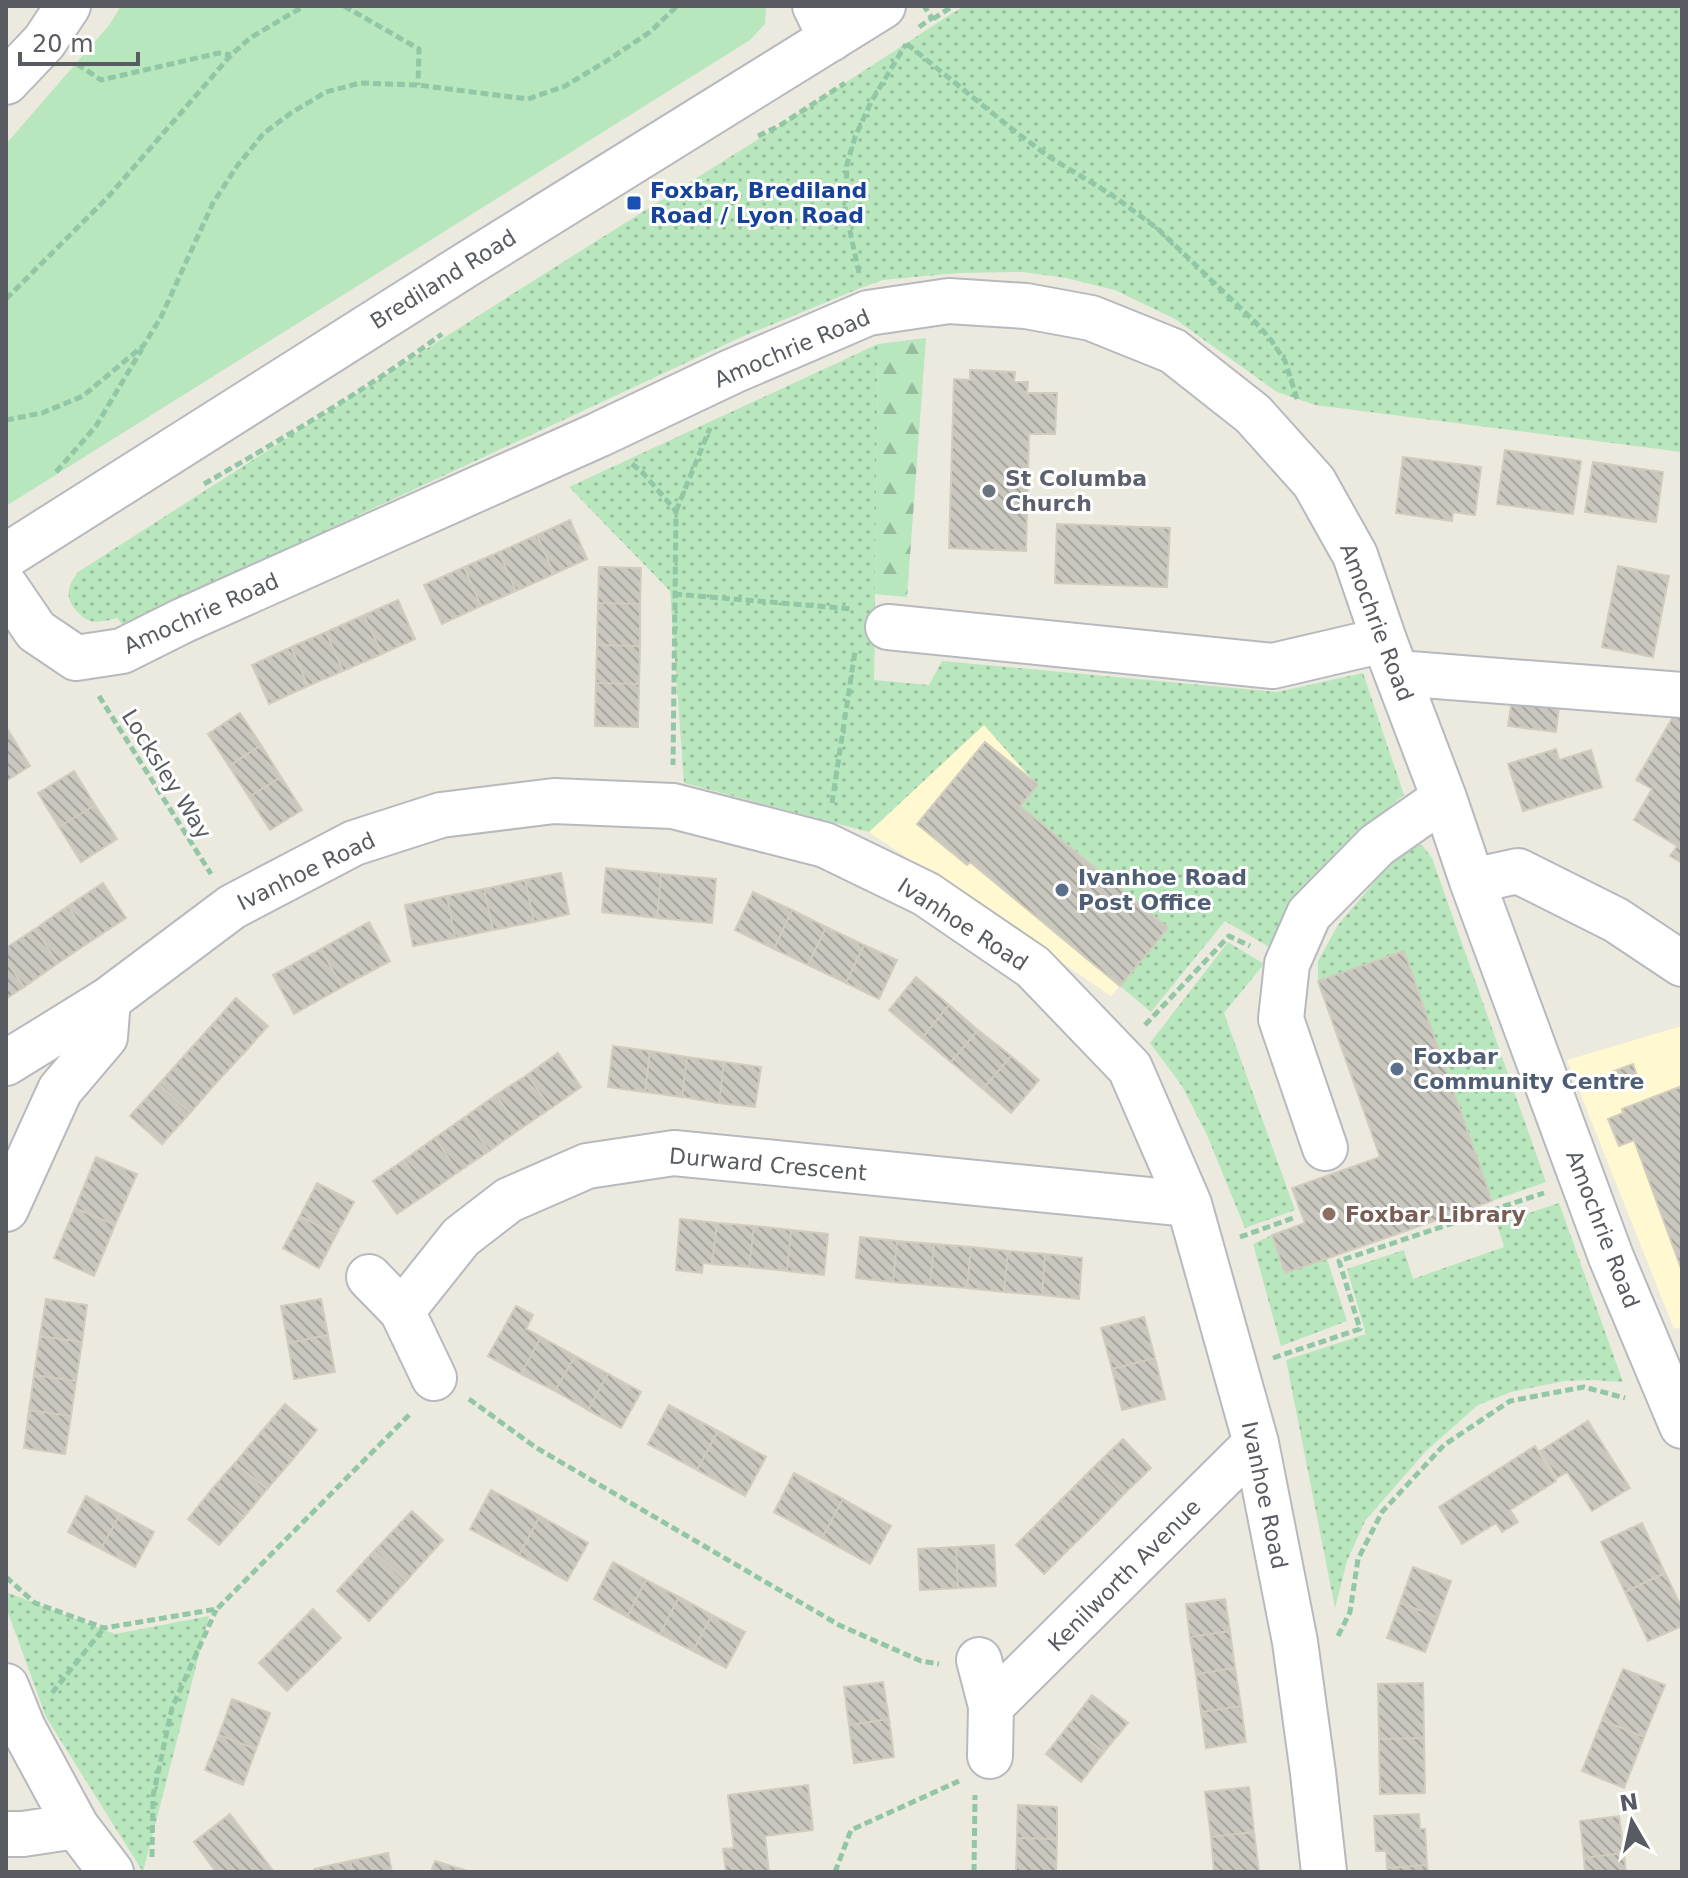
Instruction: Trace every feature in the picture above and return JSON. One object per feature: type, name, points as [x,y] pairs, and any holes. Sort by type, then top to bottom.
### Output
[{"type":"street","points":[[6,82],[44,42],[68,6]]},
{"type":"street","name":"Brediland Road","points":[[6,556],[469,263],[823,22],[901,30]]},
{"type":"street","name":"Amochrie Road","points":[[76,658],[122,651],[733,371],[868,313],[949,301],[1026,306],[1091,318],[1173,351],[1253,414],[1314,482],[1355,555],[1611,1257],[1679,1419]]},
{"type":"street","points":[[6,587],[21,641],[76,658]]},
{"type":"street","points":[[868,626],[1273,666],[1390,656],[1682,695]]},
{"type":"street","points":[[1325,1148],[1281,1019],[1287,964],[1309,914],[1377,845],[1444,798]]},
{"type":"street","name":"Ivanhoe Road","points":[[6,1063],[108,1000],[232,907],[354,843],[441,815],[554,801],[673,806],[825,845],[926,894],[1033,967],[1130,1068],[1189,1204],[1256,1443],[1295,1642],[1324,1872]]},
{"type":"street","points":[[1472,881],[1518,871],[1616,920],[1682,964]]},
{"type":"street","points":[[6,1209],[60,1090],[105,1037],[108,1000]]},
{"type":"street","name":"Durward Crescent","points":[[402,1311],[461,1237],[509,1200],[587,1166],[674,1153],[1189,1204]]},
{"type":"street","points":[[369,1277],[402,1311],[434,1378]]},
{"type":"street","name":"Kenilworth Avenue","points":[[991,1706],[1256,1443]]},
{"type":"street","points":[[979,1660],[991,1706],[982,1765]]},
{"type":"street","points":[[6,1686],[23,1728],[76,1826],[111,1872]]},
{"type":"street","points":[[6,1834],[76,1826]]},
{"type":"path","points":[[6,299],[108,197],[231,55],[250,38],[304,6]]},
{"type":"path","points":[[344,6],[419,49],[418,85]]},
{"type":"path","points":[[43,532],[40,492],[96,426],[161,317],[213,203],[264,133],[326,92],[360,83],[418,85],[528,99],[565,86],[605,62],[650,32],[677,6]]},
{"type":"path","points":[[924,6],[932,19]]},
{"type":"path","points":[[868,313],[845,208],[847,164],[855,137],[901,30],[932,19],[953,6]]},
{"type":"path","points":[[901,30],[1017,133],[1158,229],[1271,340],[1285,361],[1297,400]]},
{"type":"path","points":[[44,42],[101,80],[219,53],[231,55]]},
{"type":"path","points":[[6,420],[42,413],[83,396],[144,345]]},
{"type":"path","points":[[673,806],[676,511],[733,371]]},
{"type":"path","points":[[598,435],[642,472],[676,511]]},
{"type":"path","points":[[674,594],[868,626],[825,845]]},
{"type":"path","name":"Locksley Way","points":[[76,658],[232,907]]},
{"type":"path","points":[[1117,1055],[1229,936],[1287,964]]},
{"type":"path","points":[[1236,1371],[1360,1329],[1339,1261],[1583,1180]]},
{"type":"path","points":[[1202,1251],[1296,1217]]},
{"type":"path","points":[[151,1857],[153,1796],[172,1708],[217,1609],[412,1412],[434,1378],[462,1394],[535,1447],[839,1625],[921,1661],[958,1667],[979,1660]]},
{"type":"path","points":[[1337,1639],[1350,1612],[1358,1559],[1382,1512],[1444,1445],[1510,1401],[1584,1387],[1679,1419]]},
{"type":"path","points":[[6,1577],[35,1603],[104,1628],[217,1609]]},
{"type":"path","points":[[23,1728],[104,1628]]},
{"type":"path","points":[[835,1872],[851,1830],[982,1765]]},
{"type":"path","points":[[974,1872],[982,1765]]},
{"type":"shaded area","points":[[983,724],[1038,785],[1021,806],[1168,928],[1111,996],[869,832]]},
{"type":"shaded area","points":[[1682,1026],[1682,1327],[1674,1329],[1567,1060]]},
{"type":"green space","points":[[121,6],[766,6],[765,24],[750,40],[6,506],[6,144],[110,24]]},
{"type":"green space","points":[[965,6],[1682,6],[1682,452],[1315,405],[1277,392],[1175,319],[1115,290],[1066,278],[1023,272],[958,273],[883,280],[737,339],[123,625],[117,618],[90,621],[74,608],[69,590],[78,572]]},
{"type":"green space","points":[[926,338],[907,597],[875,594],[878,344]]},
{"type":"green space","points":[[878,344],[874,680],[929,685],[942,661],[1277,692],[1363,673],[1404,795],[1357,834],[1276,951],[1225,921],[1151,1012],[1120,986],[1168,928],[1020,806],[1037,785],[984,725],[869,832],[684,783],[670,591],[569,487]]},
{"type":"green space","points":[[1410,845],[1422,845],[1432,858],[1546,1182],[1492,1201],[1318,981],[1318,961],[1338,925],[1398,854]]},
{"type":"green space","points":[[1228,942],[1264,964],[1224,1013],[1295,1210],[1245,1228],[1207,1135],[1182,1086],[1150,1043]]},
{"type":"green space","points":[[1559,1203],[1623,1382],[1564,1381],[1511,1392],[1478,1405],[1426,1451],[1365,1521],[1347,1561],[1335,1608],[1286,1360],[1366,1334],[1347,1269],[1404,1250],[1413,1279],[1504,1247],[1497,1224]]},
{"type":"green space","points":[[1272,1235],[1286,1273],[1327,1259],[1347,1321],[1281,1346],[1253,1244]]},
{"type":"green space","points":[[6,1592],[115,1634],[209,1616],[143,1872],[46,1717],[6,1607]]},
{"type":"building","name":"St Columba Church","points":[[970,370],[1015,372],[1014,382],[1028,382],[1027,393],[1057,393],[1055,434],[1029,434],[1026,551],[949,548],[954,379],[970,380]]},
{"type":"building","points":[[1505,450],[1581,461],[1573,514],[1497,504]]},
{"type":"building","points":[[1403,457],[1481,467],[1475,515],[1453,512],[1452,521],[1396,513]]},
{"type":"building","points":[[1593,462],[1663,472],[1656,522],[1585,512]]},
{"type":"building","points":[[570,520],[587,559],[554,574],[537,535]]},
{"type":"building","points":[[1057,524],[1170,528],[1167,587],[1055,583]]},
{"type":"building","points":[[537,535],[554,574],[516,591],[499,552]]},
{"type":"building","points":[[499,552],[516,591],[481,606],[464,567]]},
{"type":"building","points":[[1618,566],[1669,576],[1653,657],[1602,647]]},
{"type":"building","points":[[464,567],[481,606],[442,624],[424,585]]},
{"type":"building","points":[[599,567],[641,568],[640,604],[598,603]]},
{"type":"building","points":[[398,600],[415,639],[382,654],[364,615]]},
{"type":"building","points":[[598,603],[640,604],[640,646],[597,645]]},
{"type":"building","points":[[364,615],[382,654],[343,671],[326,632]]},
{"type":"building","points":[[326,632],[343,671],[308,686],[291,647]]},
{"type":"building","points":[[597,645],[640,646],[639,684],[596,683]]},
{"type":"building","points":[[291,647],[308,686],[269,704],[252,665]]},
{"type":"building","points":[[596,683],[639,684],[638,727],[595,726]]},
{"type":"building","points":[[1513,691],[1560,698],[1556,732],[1508,726]]},
{"type":"building","points":[[1680,705],[1682,863],[1670,856],[1677,846],[1634,820],[1652,789],[1636,780]]},
{"type":"building","points":[[240,713],[261,745],[229,766],[208,734]]},
{"type":"building","points":[[6,731],[30,766],[6,781]]},
{"type":"building","points":[[985,742],[1038,785],[1020,806],[1168,928],[1120,986],[970,862],[967,865],[917,824]]},
{"type":"building","points":[[261,745],[281,777],[249,797],[229,766]]},
{"type":"building","points":[[1556,749],[1559,760],[1591,750],[1602,787],[1523,811],[1508,764]]},
{"type":"building","points":[[74,771],[95,805],[59,827],[38,793]]},
{"type":"building","points":[[281,777],[302,810],[270,830],[249,797]]},
{"type":"building","points":[[95,805],[117,839],[81,862],[59,827]]},
{"type":"building","points":[[606,868],[661,874],[657,918],[602,912]]},
{"type":"building","points":[[561,873],[569,914],[534,922],[525,880]]},
{"type":"building","points":[[661,874],[716,879],[712,923],[657,918]]},
{"type":"building","points":[[525,880],[534,922],[493,930],[484,889]]},
{"type":"building","points":[[103,883],[126,918],[91,941],[68,906]]},
{"type":"building","points":[[484,889],[493,930],[455,938],[447,896]]},
{"type":"building","points":[[753,892],[792,910],[774,949],[735,930]]},
{"type":"building","points":[[447,896],[455,938],[413,946],[405,905]]},
{"type":"building","points":[[68,906],[91,941],[58,963],[35,929]]},
{"type":"building","points":[[792,910],[826,927],[808,965],[774,949]]},
{"type":"building","points":[[369,922],[390,961],[342,987],[321,949]]},
{"type":"building","points":[[826,927],[864,945],[846,983],[808,965]]},
{"type":"building","points":[[35,929],[58,963],[24,987],[6,960],[6,948]]},
{"type":"building","points":[[864,945],[897,960],[879,999],[846,983]]},
{"type":"building","points":[[321,949],[342,987],[294,1014],[273,975]]},
{"type":"building","name":"Foxbar Community Centre","points":[[1404,951],[1492,1201],[1285,1273],[1272,1235],[1305,1223],[1292,1188],[1380,1157],[1318,981]]},
{"type":"building","points":[[6,960],[24,987],[6,999]]},
{"type":"building","points":[[916,977],[949,1005],[922,1038],[889,1010]]},
{"type":"building","points":[[236,998],[268,1026],[244,1053],[212,1025]]},
{"type":"building","points":[[949,1005],[978,1030],[951,1062],[922,1038]]},
{"type":"building","points":[[212,1025],[244,1053],[215,1084],[184,1056]]},
{"type":"building","points":[[978,1030],[1011,1056],[983,1089],[951,1062]]},
{"type":"building","points":[[613,1046],[650,1051],[645,1092],[608,1087]]},
{"type":"building","points":[[650,1051],[687,1057],[682,1097],[645,1092]]},
{"type":"building","points":[[558,1053],[581,1087],[551,1108],[527,1075]]},
{"type":"building","points":[[184,1056],[215,1084],[190,1113],[159,1084]]},
{"type":"building","points":[[1011,1056],[1039,1080],[1011,1113],[983,1089]]},
{"type":"building","points":[[687,1057],[724,1062],[719,1103],[682,1097]]},
{"type":"building","points":[[724,1062],[761,1067],[755,1107],[719,1103]]},
{"type":"building","points":[[1633,1064],[1637,1076],[1619,1083],[1614,1071]]},
{"type":"building","points":[[527,1075],[551,1108],[520,1129],[496,1095]]},
{"type":"building","points":[[159,1084],[190,1113],[162,1144],[130,1116]]},
{"type":"building","points":[[1682,1086],[1682,1271],[1634,1140],[1619,1146],[1608,1119],[1623,1113],[1622,1109]]},
{"type":"building","points":[[496,1095],[520,1129],[489,1151],[465,1117]]},
{"type":"building","points":[[465,1117],[489,1151],[458,1172],[435,1138]]},
{"type":"building","points":[[435,1138],[458,1172],[428,1193],[404,1160]]},
{"type":"building","points":[[96,1157],[137,1174],[115,1225],[75,1208]]},
{"type":"building","points":[[404,1160],[428,1193],[397,1214],[373,1181]]},
{"type":"building","points":[[317,1183],[354,1202],[336,1235],[300,1216]]},
{"type":"building","points":[[75,1208],[115,1225],[94,1276],[54,1258]]},
{"type":"building","points":[[300,1216],[336,1235],[319,1268],[283,1248]]},
{"type":"building","points":[[680,1219],[717,1223],[712,1264],[703,1263],[702,1273],[676,1270]]},
{"type":"building","points":[[717,1223],[754,1226],[749,1267],[712,1264]]},
{"type":"building","points":[[754,1226],[791,1230],[787,1271],[749,1267]]},
{"type":"building","points":[[791,1230],[828,1234],[824,1275],[787,1271]]},
{"type":"building","points":[[860,1237],[897,1241],[893,1282],[856,1278]]},
{"type":"building","points":[[897,1241],[934,1244],[930,1285],[893,1282]]},
{"type":"building","points":[[934,1244],[971,1247],[967,1288],[930,1285]]},
{"type":"building","points":[[971,1247],[1008,1251],[1004,1292],[967,1288]]},
{"type":"building","points":[[1008,1251],[1045,1254],[1042,1295],[1004,1292]]},
{"type":"building","points":[[1045,1254],[1082,1258],[1079,1299],[1042,1295]]},
{"type":"building","points":[[46,1299],[87,1305],[82,1342],[40,1336]]},
{"type":"building","points":[[321,1299],[328,1335],[288,1343],[281,1306]]},
{"type":"building","points":[[516,1306],[533,1315],[526,1329],[541,1337],[521,1374],[488,1356]]},
{"type":"building","points":[[1144,1317],[1155,1358],[1112,1369],[1101,1328]]},
{"type":"building","points":[[328,1335],[335,1372],[294,1379],[288,1343]]},
{"type":"building","points":[[40,1336],[82,1342],[76,1381],[34,1375]]},
{"type":"building","points":[[541,1337],[575,1356],[555,1391],[521,1374]]},
{"type":"building","points":[[575,1356],[608,1374],[588,1410],[555,1391]]},
{"type":"building","points":[[1155,1358],[1165,1399],[1122,1410],[1112,1369]]},
{"type":"building","points":[[608,1374],[641,1392],[621,1428],[588,1410]]},
{"type":"building","points":[[34,1375],[76,1381],[71,1416],[29,1410]]},
{"type":"building","points":[[285,1404],[317,1430],[293,1459],[261,1432]]},
{"type":"building","points":[[669,1405],[718,1431],[697,1470],[648,1444]]},
{"type":"building","points":[[29,1410],[71,1416],[65,1454],[24,1448]]},
{"type":"building","points":[[1588,1421],[1630,1488],[1592,1511],[1567,1472],[1557,1478],[1540,1451]]},
{"type":"building","points":[[718,1431],[766,1457],[745,1496],[697,1470]]},
{"type":"building","points":[[261,1432],[293,1459],[267,1489],[235,1463]]},
{"type":"building","points":[[1123,1439],[1151,1468],[1124,1494],[1096,1465]]},
{"type":"building","points":[[1535,1446],[1556,1481],[1510,1510],[1518,1522],[1502,1532],[1496,1523],[1462,1544],[1439,1507]]},
{"type":"building","points":[[235,1463],[267,1489],[244,1517],[212,1489]]},
{"type":"building","points":[[1096,1465],[1124,1494],[1098,1521],[1069,1492]]},
{"type":"building","points":[[794,1473],[843,1499],[822,1538],[774,1512]]},
{"type":"building","points":[[212,1489],[244,1517],[219,1545],[188,1519]]},
{"type":"building","points":[[491,1490],[540,1516],[519,1555],[470,1529]]},
{"type":"building","points":[[1069,1492],[1098,1521],[1071,1547],[1043,1518]]},
{"type":"building","points":[[86,1496],[120,1514],[101,1549],[68,1532]]},
{"type":"building","points":[[843,1499],[891,1526],[870,1564],[822,1538]]},
{"type":"building","points":[[412,1511],[443,1540],[406,1581],[374,1551]]},
{"type":"building","points":[[120,1514],[154,1532],[135,1567],[101,1549]]},
{"type":"building","points":[[540,1516],[588,1543],[567,1581],[519,1555]]},
{"type":"building","points":[[1043,1518],[1071,1547],[1044,1574],[1016,1545]]},
{"type":"building","points":[[1642,1523],[1665,1573],[1625,1592],[1601,1542]]},
{"type":"building","points":[[994,1545],[996,1586],[958,1588],[956,1547]]},
{"type":"building","points":[[956,1547],[958,1588],[920,1590],[918,1549]]},
{"type":"building","points":[[374,1551],[406,1581],[369,1621],[337,1591]]},
{"type":"building","points":[[613,1562],[646,1580],[627,1617],[594,1599]]},
{"type":"building","points":[[1413,1567],[1451,1581],[1438,1617],[1400,1603]]},
{"type":"building","points":[[1665,1573],[1682,1608],[1682,1626],[1648,1641],[1625,1592]]},
{"type":"building","points":[[646,1580],[679,1597],[660,1634],[627,1617]]},
{"type":"building","points":[[679,1597],[712,1615],[693,1651],[660,1634]]},
{"type":"building","points":[[1225,1599],[1230,1631],[1190,1637],[1186,1604]]},
{"type":"building","points":[[1400,1603],[1438,1617],[1425,1652],[1387,1638]]},
{"type":"building","points":[[313,1609],[341,1638],[314,1665],[286,1636]]},
{"type":"building","points":[[712,1615],[745,1632],[726,1668],[693,1651]]},
{"type":"building","points":[[1230,1631],[1235,1668],[1196,1674],[1190,1637]]},
{"type":"building","points":[[286,1636],[314,1665],[287,1691],[259,1663]]},
{"type":"building","points":[[1235,1668],[1241,1706],[1201,1712],[1196,1674]]},
{"type":"building","points":[[1623,1669],[1665,1685],[1644,1737],[1602,1720]]},
{"type":"building","points":[[883,1682],[889,1719],[849,1725],[844,1687]]},
{"type":"building","points":[[1423,1683],[1424,1738],[1379,1739],[1378,1684]]},
{"type":"building","points":[[1092,1695],[1128,1723],[1104,1752],[1069,1725]]},
{"type":"building","points":[[232,1699],[270,1713],[256,1749],[219,1735]]},
{"type":"building","points":[[1241,1706],[1246,1742],[1206,1748],[1201,1712]]},
{"type":"building","points":[[889,1719],[894,1757],[854,1763],[849,1725]]},
{"type":"building","points":[[1602,1720],[1644,1737],[1624,1788],[1582,1771]]},
{"type":"building","points":[[1069,1725],[1104,1752],[1081,1782],[1046,1754]]},
{"type":"building","points":[[219,1735],[256,1749],[243,1785],[205,1770]]},
{"type":"building","points":[[1424,1738],[1425,1793],[1380,1794],[1379,1739]]},
{"type":"building","points":[[808,1785],[813,1830],[765,1836],[769,1872],[726,1872],[723,1849],[734,1848],[728,1795]]},
{"type":"building","points":[[1249,1787],[1254,1832],[1211,1837],[1205,1792]]},
{"type":"building","points":[[1018,1805],[1057,1807],[1057,1839],[1017,1838]]},
{"type":"building","points":[[230,1814],[274,1872],[216,1872],[194,1842]]},
{"type":"building","points":[[1419,1814],[1420,1829],[1425,1829],[1427,1865],[1387,1868],[1386,1851],[1376,1851],[1374,1816]]},
{"type":"building","points":[[1619,1816],[1624,1853],[1584,1858],[1580,1821]]},
{"type":"building","points":[[1254,1832],[1259,1872],[1214,1872],[1211,1837]]},
{"type":"building","points":[[1017,1838],[1057,1839],[1056,1872],[1016,1872]]},
{"type":"building","points":[[388,1853],[392,1872],[353,1872],[350,1861]]},
{"type":"building","points":[[1624,1853],[1626,1872],[1585,1872],[1584,1858]]},
{"type":"building","points":[[350,1861],[353,1872],[314,1872],[314,1869]]},
{"type":"building","points":[[435,1861],[471,1872],[431,1872]]},
{"type":"building","points":[[1427,1865],[1428,1872],[1388,1872],[1387,1868]]},
{"type":"place","name":"Foxbar, Brediland Road / Lyon Road","points":[[634,203]]},
{"type":"place","name":"St Columba Church","points":[[989,491]]},
{"type":"place","name":"Ivanhoe Road Post Office","points":[[1062,890]]},
{"type":"place","name":"Foxbar Community Centre","points":[[1397,1069]]},
{"type":"place","name":"Foxbar Library","points":[[1329,1214]]}]
